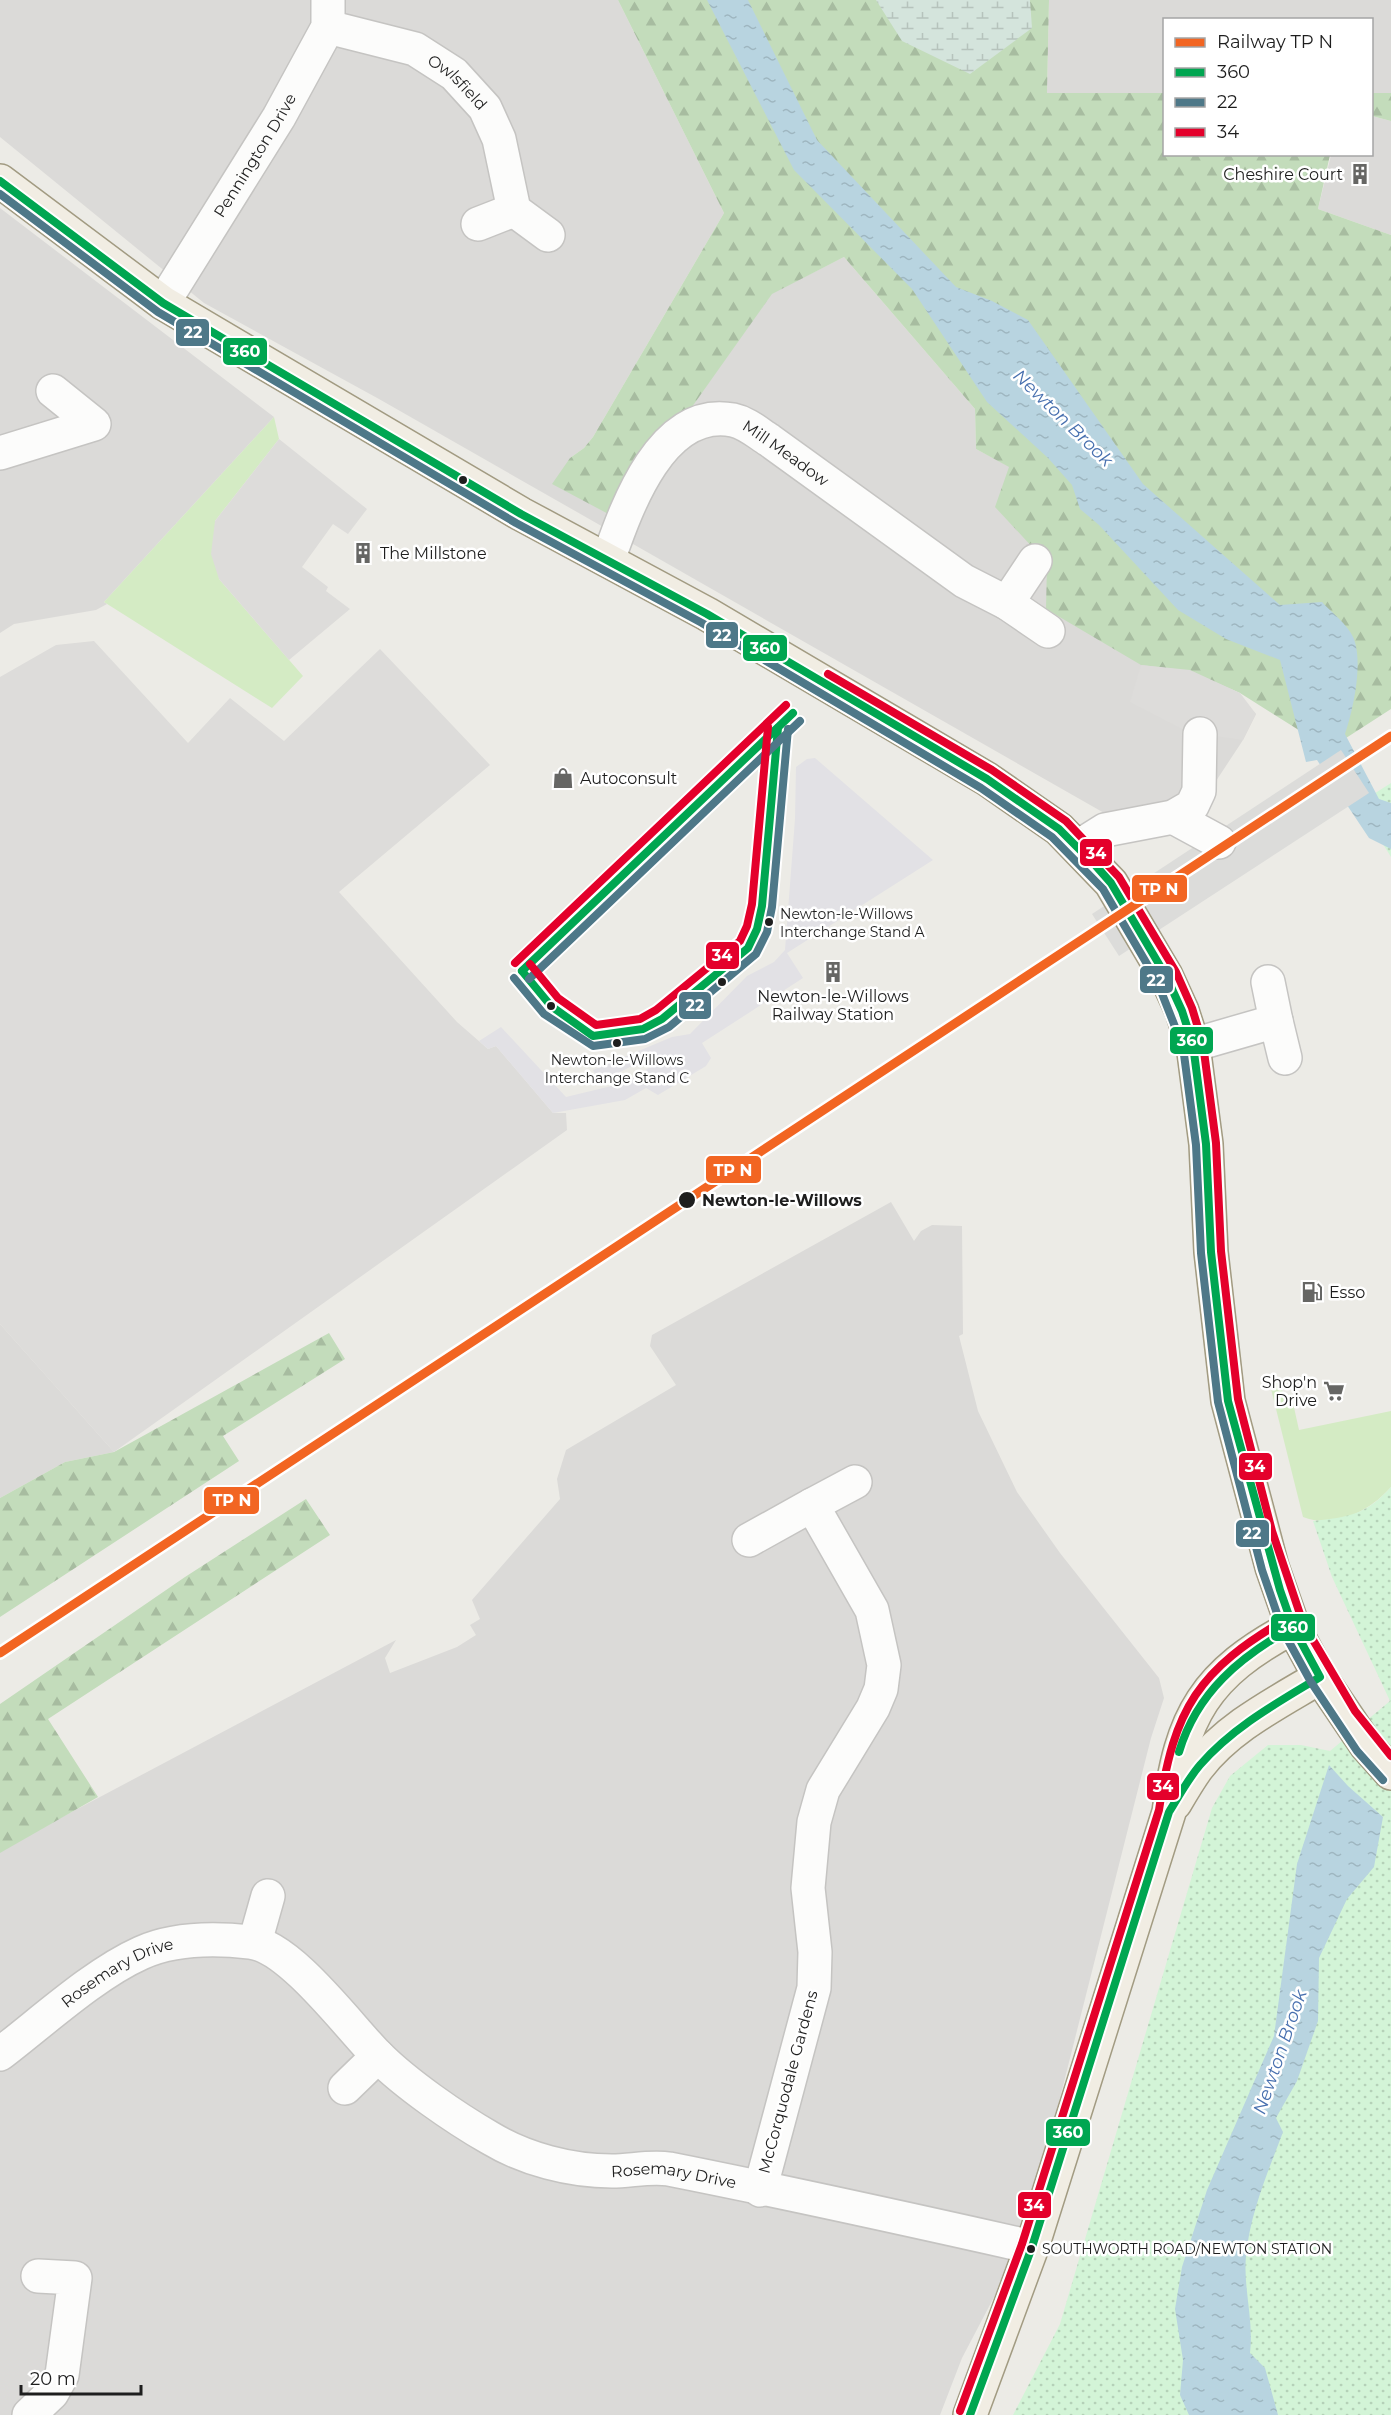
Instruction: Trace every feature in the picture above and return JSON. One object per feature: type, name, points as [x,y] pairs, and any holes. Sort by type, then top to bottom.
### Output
[{"type":"main road","points":[[0,181],[164,303],[521,514],[707,614],[987,779],[1059,829],[1111,883],[1166,976],[1182,1011],[1192,1045],[1206,1144],[1211,1252],[1228,1401],[1263,1534],[1293,1628],[1320,1677],[1366,1745],[1391,1773]]},
{"type":"main road","points":[[970,2415],[1032,2247],[1169,1812],[1181,1742],[1192,1717],[1205,1696],[1244,1658],[1293,1628]]},
{"type":"main road","points":[[1169,1812],[1197,1767],[1227,1737],[1246,1722],[1320,1677]]},
{"type":"street","name":"Owlsfield","points":[[328,13],[415,49],[454,74],[485,108],[499,139],[514,210]]},
{"type":"street","name":"Pennington Drive","points":[[164,303],[279,117],[328,13]]},
{"type":"street","points":[[478,224],[514,210],[548,235]]},
{"type":"street","points":[[0,453],[105,431],[53,391]]},
{"type":"street","name":"Mill Meadow","points":[[608,560],[637,489],[648,467],[662,448],[694,425],[732,420],[746,425],[769,440],[964,581],[1007,603],[1048,631]]},
{"type":"street","points":[[1007,603],[1035,561]]},
{"type":"street","points":[[1078,847],[1105,830],[1178,815],[1192,806],[1199,791],[1200,734]]},
{"type":"street","points":[[1178,815],[1219,842]]},
{"type":"street","points":[[1268,982],[1285,1058]]},
{"type":"street","points":[[1192,1045],[1276,1021]]},
{"type":"street","points":[[749,1540],[855,1482]]},
{"type":"street","name":"McCorquodale Gardens","points":[[760,2190],[814,1988],[815,1952],[808,1888],[814,1822],[823,1790],[873,1708],[881,1689],[884,1665],[872,1610],[812,1505]]},
{"type":"street","points":[[255,1942],[268,1896]]},
{"type":"street","name":"Rosemary Drive","points":[[0,2054],[114,1968],[142,1953],[189,1941],[255,1942],[277,1954],[317,1990],[343,2014],[378,2055],[408,2082],[490,2139],[526,2154],[556,2164],[589,2170],[665,2168],[1032,2247]]},
{"type":"street","points":[[345,2088],[378,2055]]},
{"type":"street","points":[[29,2415],[52,2393],[62,2375],[75,2278],[38,2276]]},
{"type":"shaded area","points":[[0,0],[618,0],[724,213],[593,437],[584,448],[570,458],[614,516],[772,293],[844,257],[975,409],[976,449],[1010,467],[1256,714],[1243,740],[1193,816],[1127,826],[379,399],[204,303],[0,137]]},
{"type":"shaded area","points":[[1049,0],[1391,0],[1391,93],[1373,93],[1373,18],[1163,18],[1163,93],[1047,93]]},
{"type":"shaded area","name":"Cheshire Court","points":[[1373,116],[1391,121],[1391,235],[1318,209],[1331,156],[1373,156]]},
{"type":"shaded area","points":[[0,208],[274,417],[104,602],[107,604],[96,610],[14,624],[0,633]]},
{"type":"shaded area","points":[[279,439],[367,509],[348,534],[333,524],[302,567],[328,587],[326,591],[350,609],[289,660],[219,579],[211,554],[215,521]]},
{"type":"shaded area","points":[[94,641],[188,743],[230,698],[284,741],[380,649],[490,765],[339,892],[457,1022],[488,1049],[496,1046],[553,1113],[566,1113],[567,1130],[114,1452],[0,1324],[0,677],[56,645]]},
{"type":"shaded area","points":[[1141,665],[1190,670],[1240,693],[1256,714],[1243,740],[1188,732],[1130,702]]},
{"type":"shaded area","points":[[815,758],[933,860],[787,953],[803,978],[702,1043],[711,1058],[706,1066],[658,1095],[646,1088],[625,1100],[553,1113],[496,1046],[488,1049],[479,1041],[501,1027],[566,1097],[624,1083],[652,1066],[648,1058],[600,1082],[593,1070],[672,1037],[690,1034],[747,976],[774,962],[785,950],[795,819],[796,767],[807,759]]},
{"type":"shaded area","points":[[891,1202],[914,1241],[921,1231],[932,1225],[962,1226],[963,1334],[959,1336],[978,1411],[1017,1492],[1060,1553],[1159,1678],[1164,1698],[1151,1738],[1024,2240],[962,2358],[940,2415],[0,2415],[0,1850],[396,1640],[385,1658],[390,1673],[457,1647],[476,1635],[470,1625],[480,1619],[472,1600],[560,1499],[557,1479],[566,1450],[676,1385],[650,1346],[652,1335]]},
{"type":"shaded area","points":[[0,1324],[114,1452],[65,1462],[0,1498]]},
{"type":"green space","points":[[618,0],[1049,0],[1047,93],[1163,93],[1163,156],[1330,156],[1318,209],[1391,235],[1391,709],[1329,749],[1240,693],[1190,671],[1141,665],[1046,609],[1047,563],[995,507],[1009,467],[976,449],[975,409],[844,257],[772,294],[614,517],[552,484],[570,458],[584,448],[593,437],[724,213]]},
{"type":"green space","points":[[876,0],[1030,0],[1032,28],[970,74],[902,41]]},
{"type":"green space","points":[[1373,93],[1391,93],[1391,121],[1373,116]]},
{"type":"green space","points":[[274,417],[279,439],[215,521],[219,579],[303,676],[272,708],[104,602]]},
{"type":"green space","points":[[1391,783],[1391,857],[1358,804]]},
{"type":"green space","points":[[329,1333],[345,1359],[223,1436],[239,1461],[0,1617],[0,1498],[65,1462],[114,1452]]},
{"type":"green space","points":[[1281,1382],[1283,1396],[1291,1394],[1299,1430],[1391,1411],[1391,1487],[1383,1495],[1352,1516],[1327,1521],[1303,1517],[1270,1385]]},
{"type":"green space","points":[[1391,1487],[1391,2415],[1013,2415],[1060,2324],[1212,1808],[1230,1776],[1268,1745],[1301,1745],[1330,1751],[1390,1701],[1332,1577],[1313,1521],[1356,1513],[1373,1504]]},
{"type":"green space","points":[[306,1499],[330,1535],[48,1719],[98,1797],[0,1853],[0,1704],[185,1577]]},
{"type":"water","name":"Newton Brook","points":[[707,0],[748,0],[817,140],[956,287],[992,301],[1028,320],[1143,484],[1280,605],[1322,602],[1347,628],[1353,637],[1358,659],[1354,700],[1345,734],[1379,799],[1391,803],[1391,849],[1369,838],[1317,760],[1306,762],[1280,660],[1226,639],[1178,610],[1099,525],[1080,509],[1072,485],[1048,458],[987,402],[912,289],[794,170]]},
{"type":"water","name":"Newton Brook","points":[[1329,1765],[1348,1786],[1383,1817],[1374,1867],[1347,1899],[1319,1958],[1318,2021],[1297,2081],[1276,2118],[1283,2132],[1260,2193],[1248,2240],[1245,2268],[1251,2328],[1250,2353],[1265,2368],[1278,2415],[1189,2415],[1180,2395],[1183,2360],[1175,2309],[1182,2267],[1207,2190],[1274,2036],[1297,1864]]},
{"type":"pier","points":[[1341,750],[1369,793],[1119,956],[1092,914]]},
{"type":"transit line","name":"360","points":[[0,181],[163,303],[521,514],[707,614],[987,779],[1059,829],[1111,883],[1166,976],[1182,1011],[1193,1045],[1206,1144],[1211,1252],[1228,1401],[1280,1590],[1293,1627],[1320,1677],[1256,1716],[1213,1751],[1196,1770],[1169,1812],[1032,2247],[970,2415]]},
{"type":"transit line","name":"22","points":[[0,194],[158,312],[516,523],[702,623],[981,788],[1052,837],[1103,889],[1157,981],[1183,1047],[1196,1145],[1201,1253],[1218,1402],[1262,1570],[1283,1631],[1311,1682],[1357,1751],[1383,1780]]},
{"type":"transit line","name":"34","points":[[828,674],[992,770],[1066,821],[1119,877],[1176,972],[1192,1008],[1203,1044],[1216,1143],[1221,1251],[1238,1399],[1272,1531],[1303,1623],[1355,1711],[1391,1756]]},
{"type":"transit line","name":"34","points":[[515,963],[786,705]]},
{"type":"transit line","name":"360","points":[[522,971],[793,713]]},
{"type":"transit line","name":"22","points":[[529,979],[800,721]]},
{"type":"transit line","name":"34","points":[[530,964],[558,998],[596,1025],[640,1019],[656,1010],[740,941],[747,926],[752,904],[768,727]]},
{"type":"transit line","name":"360","points":[[522,971],[551,1006],[593,1036],[643,1029],[662,1019],[748,948],[757,929],[762,906],[778,728]]},
{"type":"transit line","name":"22","points":[[514,978],[544,1014],[593,1046],[645,1039],[669,1027],[756,954],[767,932],[772,907],[788,729]]},
{"type":"transit line","points":[[0,1653],[1391,736]]},
{"type":"transit line","name":"34","points":[[960,2411],[1022,2244],[1159,1810],[1173,1744],[1183,1718],[1195,1695],[1212,1675],[1257,1637],[1288,1618]]},
{"type":"transit line","name":"360","points":[[1179,1752],[1197,1711],[1223,1678],[1255,1651],[1293,1627]]},
{"type":"place","name":"Cheshire Court","points":[[1360,174]]},
{"type":"place","name":"The Millstone","points":[[363,553]]},
{"type":"place","name":"Autoconsult","points":[[563,778]]},
{"type":"place","name":"Newton-le-Willows Interchange Stand A","points":[[769,922]]},
{"type":"place","name":"Newton-le-Willows Railway Station","points":[[833,972]]},
{"type":"place","name":"Newton-le-Willows Interchange Stand C","points":[[617,1043]]},
{"type":"place","name":"Newton-le-Willows","points":[[687,1200]]},
{"type":"place","name":"Esso","points":[[1312,1292]]},
{"type":"place","name":"Shop'n Drive","points":[[1334,1391]]},
{"type":"place","name":"SOUTHWORTH ROAD/NEWTON STATION","points":[[1031,2249]]}]
